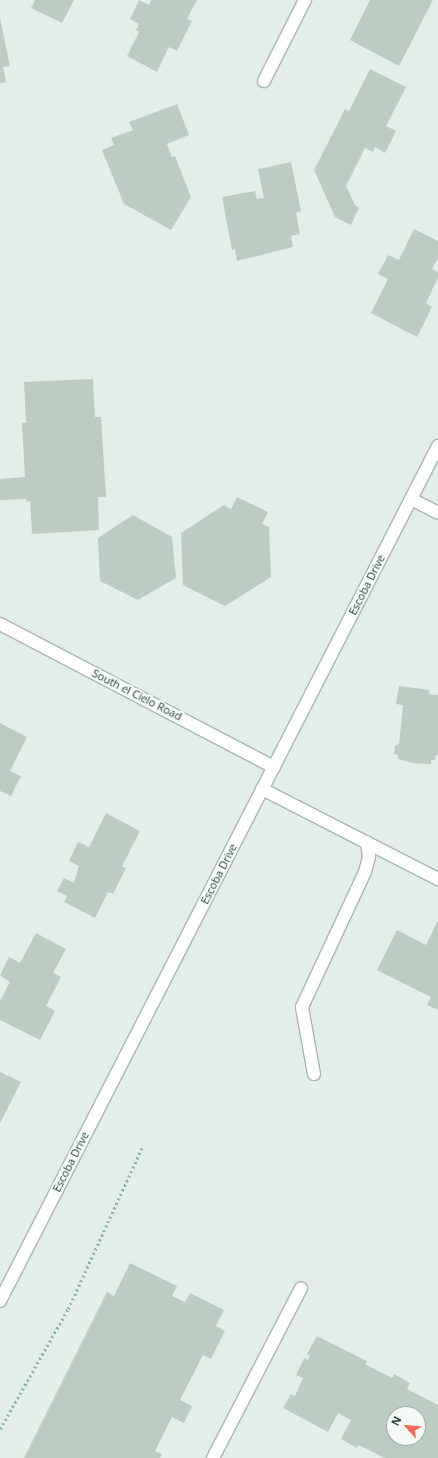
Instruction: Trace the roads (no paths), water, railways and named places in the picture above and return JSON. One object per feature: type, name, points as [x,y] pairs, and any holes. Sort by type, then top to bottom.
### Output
[{"type":"street","points":[[264,82],[305,0]]},
{"type":"street","name":"Escoba Drive","points":[[0,1301],[438,446]]},
{"type":"street","points":[[411,499],[438,513]]},
{"type":"street","name":"South el Cielo Road","points":[[0,624],[274,767]]},
{"type":"street","points":[[262,789],[438,879]]},
{"type":"street","points":[[314,1074],[302,1008],[365,872],[369,857],[367,842]]},
{"type":"street","points":[[213,1458],[301,1288]]}]
